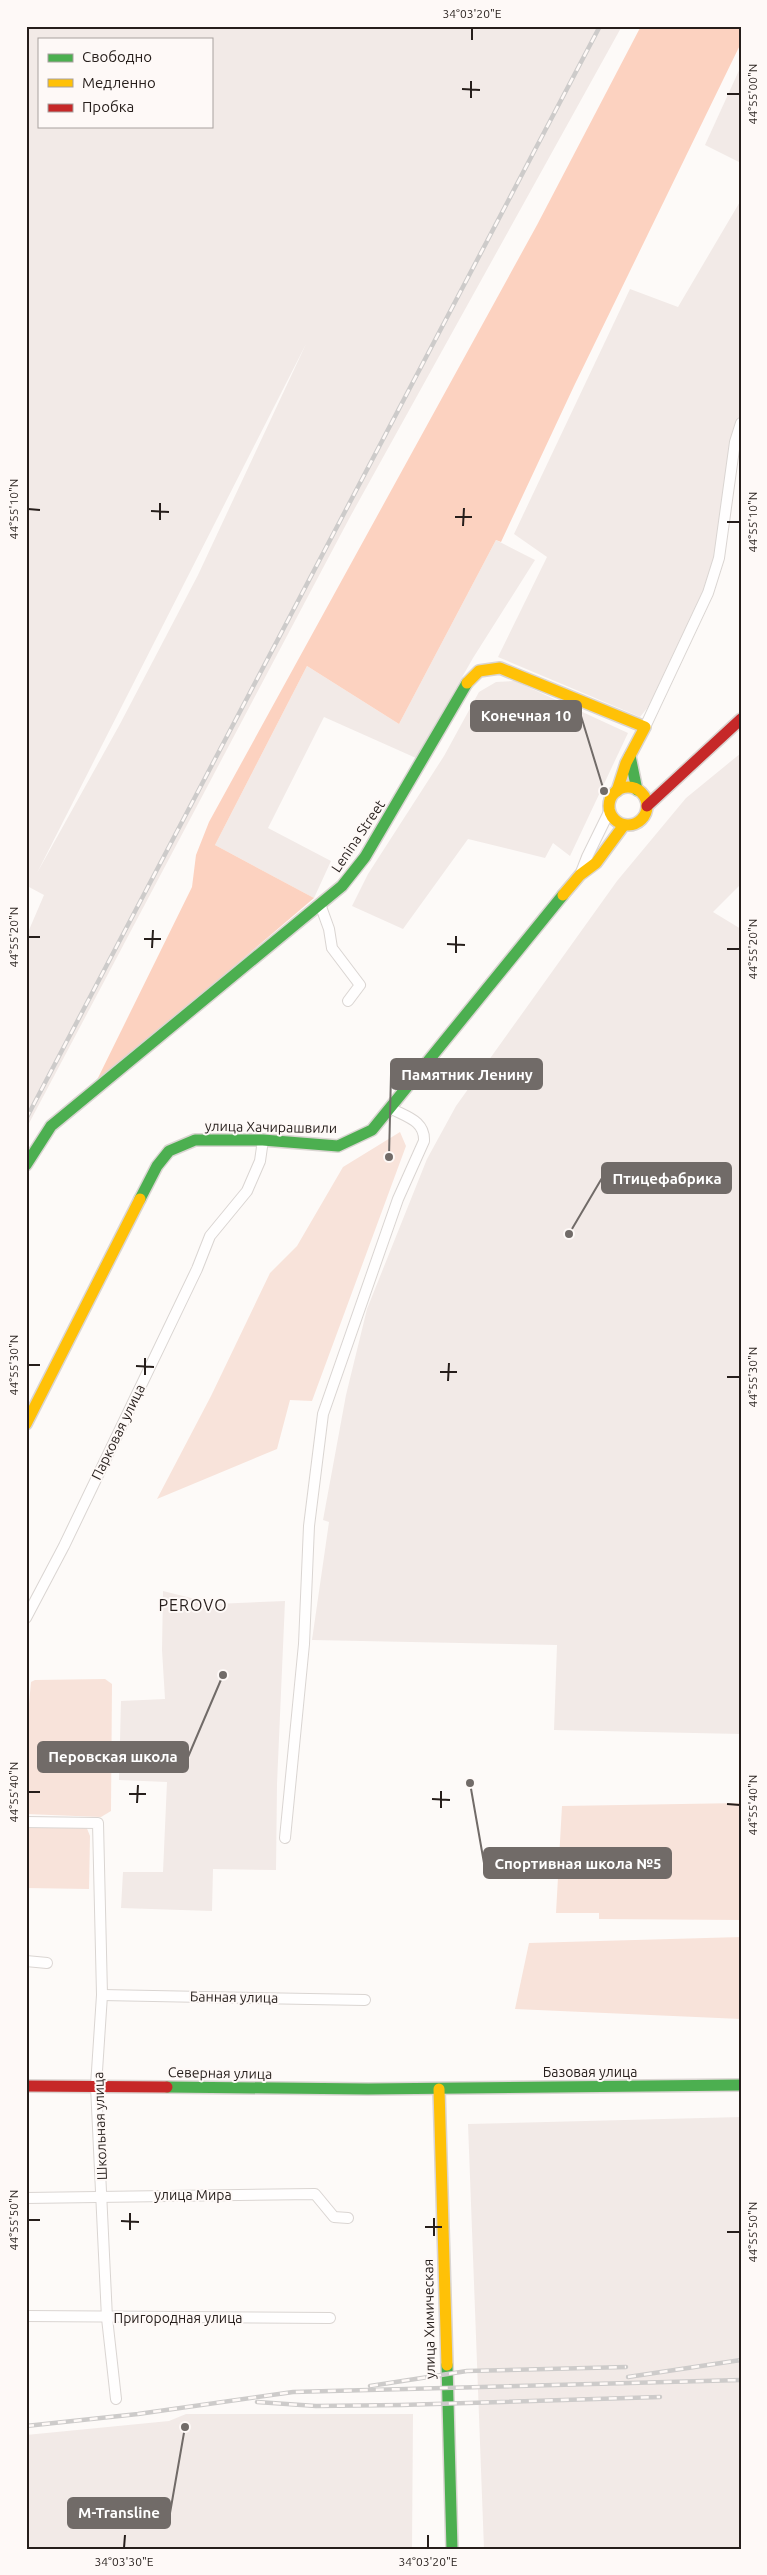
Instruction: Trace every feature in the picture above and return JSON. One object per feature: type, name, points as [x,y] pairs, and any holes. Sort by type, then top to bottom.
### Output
[{"type":"street","points":[[580,875],[610,810],[611,799],[617,791],[630,756],[708,593],[719,558],[735,442],[741,424]]},
{"type":"street","name":"Lenina Street","points":[[26,1165],[51,1126],[342,886],[364,858],[424,760],[468,680],[478,671],[490,667],[500,668],[645,727]]},
{"type":"street","points":[[610,810],[617,821],[624,825],[641,819],[647,806],[664,789],[741,719]]},
{"type":"street","points":[[630,756],[640,792],[647,806]]},
{"type":"street","points":[[617,791],[625,788],[640,792],[664,789]]},
{"type":"street","name":"улица Хачирашвили","points":[[26,1424],[157,1166],[169,1152],[182,1144],[195,1140],[263,1140],[338,1146],[372,1130],[392,1109],[580,875],[596,863],[624,825]]},
{"type":"street","points":[[320,904],[329,929],[332,948],[360,985],[348,1001]]},
{"type":"street","points":[[285,1838],[304,1644],[309,1526],[323,1414],[398,1199],[424,1141],[425,1130],[420,1124],[392,1109]]},
{"type":"street","name":"Парковая улица","points":[[26,1618],[64,1546],[210,1236],[247,1191],[260,1161],[263,1140]]},
{"type":"street","name":"Школьная улица","points":[[26,1822],[98,1823],[102,1994],[96,2086],[107,2318],[116,2399]]},
{"type":"street","points":[[26,1961],[47,1963]]},
{"type":"street","name":"Банная улица","points":[[102,1994],[366,2000]]},
{"type":"street","name":"Базовая улица","points":[[439,2089],[741,2085]]},
{"type":"street","name":"Северная улица","points":[[26,2086],[439,2089]]},
{"type":"street","name":"улица Химическая","points":[[439,2089],[452,2549]]},
{"type":"street","name":"улица Мира","points":[[26,2198],[315,2194],[334,2217],[348,2218]]},
{"type":"street","name":"Пригородная улица","points":[[26,2316],[330,2318]]},
{"type":"shaded area","points":[[26,26],[622,26],[350,517],[26,1129],[26,937],[44,895],[29,887],[26,892]],"holes":[[[306,344],[198,575],[120,724],[37,873]]]},
{"type":"shaded area","points":[[641,26],[741,26],[741,43],[574,386],[501,542],[496,540],[399,724],[307,666],[215,845],[314,898],[94,1086],[192,887],[196,855],[209,822],[537,225]]},
{"type":"shaded area","points":[[741,66],[741,163],[705,145]]},
{"type":"shaded area","points":[[741,200],[741,428],[721,547],[693,618],[657,696],[640,717],[498,657],[547,557],[514,534],[630,289],[678,307]]},
{"type":"shaded area","points":[[496,540],[535,560],[473,658],[416,758],[324,717],[268,828],[331,861],[314,898],[215,845],[307,666],[399,724]]},
{"type":"shaded area","points":[[515,681],[628,733],[570,856],[553,843],[545,858],[468,839],[403,929],[352,906],[368,874],[444,756],[479,692],[496,682]]},
{"type":"shaded area","points":[[741,753],[741,884],[713,912],[741,929],[741,1734],[554,1730],[557,1645],[312,1640],[329,1522],[323,1520],[346,1395],[367,1309],[427,1159],[456,1106],[617,881],[686,798]]},
{"type":"shaded area","points":[[400,1132],[406,1146],[312,1401],[290,1400],[277,1449],[157,1499],[211,1396],[270,1273],[297,1246],[343,1167]]},
{"type":"shaded area","points":[[163,1591],[215,1604],[285,1601],[277,1784],[276,1870],[213,1869],[212,1911],[121,1908],[123,1872],[163,1872],[167,1782],[119,1780],[121,1701],[165,1699],[162,1650]]},
{"type":"shaded area","points":[[105,1679],[112,1684],[111,1811],[101,1817],[26,1814],[26,1737],[31,1682],[35,1680]]},
{"type":"shaded area","points":[[741,1803],[741,1920],[599,1919],[599,1913],[556,1913],[562,1806]]},
{"type":"shaded area","points":[[26,1825],[86,1826],[90,1836],[89,1889],[26,1888]]},
{"type":"shaded area","points":[[741,1937],[741,2019],[515,2009],[529,1943]]},
{"type":"shaded area","points":[[741,2117],[741,2549],[484,2549],[468,2124]]},
{"type":"shaded area","points":[[186,2414],[413,2414],[412,2549],[26,2549],[26,2435],[169,2421]]},
{"type":"railway","points":[[26,1119],[600,26]]},
{"type":"railway","points":[[628,2377],[741,2360]]},
{"type":"railway","points":[[370,2386],[467,2371],[626,2367]]},
{"type":"railway","points":[[26,2426],[138,2414],[293,2392],[741,2380]]},
{"type":"railway","points":[[257,2402],[316,2406],[401,2405],[660,2397]]},
{"type":"traffic: fast","points":[[26,1165],[51,1126],[342,886],[365,857],[467,683]]},
{"type":"traffic: fast","points":[[630,756],[637,790]]},
{"type":"traffic: fast","points":[[140,1199],[157,1166],[169,1151],[195,1140],[263,1140],[338,1146],[372,1130],[563,895]]},
{"type":"traffic: fast","points":[[167,2087],[368,2089],[741,2085]]},
{"type":"traffic: fast","points":[[447,2365],[452,2549]]},
{"type":"traffic: slow","points":[[467,683],[479,671],[500,668],[645,727],[626,763],[617,791]]},
{"type":"traffic: slow","points":[[628,787],[641,793],[647,806],[641,819],[628,825],[615,819],[609,806],[615,793],[628,787]]},
{"type":"traffic: slow","points":[[563,895],[580,875],[596,863],[624,825]]},
{"type":"traffic: slow","points":[[26,1424],[140,1199]]},
{"type":"traffic: slow","points":[[439,2089],[447,2365]]},
{"type":"traffic: jam","points":[[647,806],[741,719]]},
{"type":"traffic: jam","points":[[26,2086],[167,2087]]},
{"type":"place","name":"Конечная 10","points":[[604,791]]},
{"type":"place","name":"Памятник Ленину","points":[[389,1157]]},
{"type":"place","name":"Птицефабрика","points":[[569,1234]]},
{"type":"place","name":"Перовская школа","points":[[223,1675]]},
{"type":"place","name":"Спортивная школа №5","points":[[470,1783]]},
{"type":"place","name":"M-Transline","points":[[185,2427]]},
{"type":"district","name":"PEROVO","points":[[193,1605]]}]
